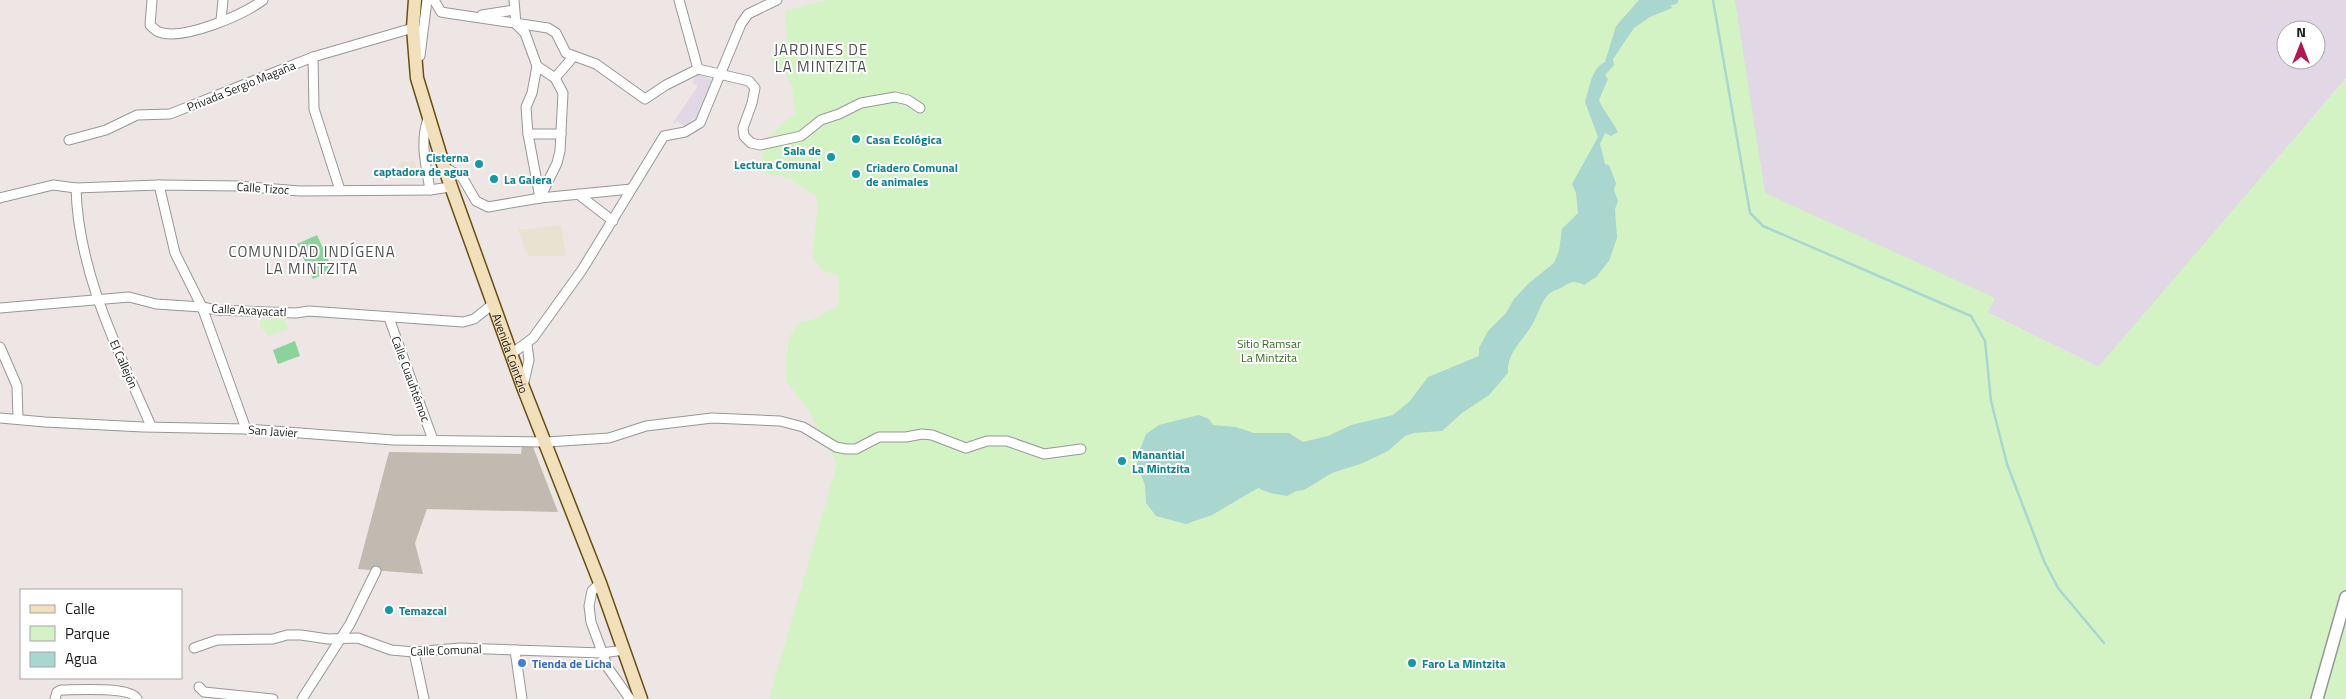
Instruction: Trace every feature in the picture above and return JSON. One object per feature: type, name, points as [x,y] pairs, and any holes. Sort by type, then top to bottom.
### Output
[{"type":"main road","name":"Avenida Cointzio","points":[[415,0],[413,28],[417,78],[450,187],[523,387],[600,583],[641,699]]},
{"type":"street","points":[[152,0],[150,25],[159,32],[185,34],[252,8],[263,0]]},
{"type":"street","points":[[221,20],[222,0]]},
{"type":"street","points":[[417,78],[427,0]]},
{"type":"street","points":[[434,0],[441,12],[548,28],[556,33],[566,53],[596,64],[646,99],[666,85],[698,69],[749,81],[755,88],[743,128],[744,136],[751,143],[760,145],[801,136],[821,120],[839,114],[861,103],[895,97],[908,100],[920,108]]},
{"type":"street","points":[[679,0],[698,69]]},
{"type":"street","points":[[511,354],[527,344],[582,270],[614,221],[631,189],[664,136],[685,132],[700,123],[722,74],[741,24],[748,14],[777,0]]},
{"type":"street","points":[[474,16],[514,5],[516,24],[525,33],[537,66],[532,92],[526,107],[528,134],[540,198]]},
{"type":"street","name":"Privada Sergio Magaña","points":[[69,140],[106,130],[137,115],[170,114],[313,57],[413,28]]},
{"type":"street","points":[[313,57],[314,109],[340,190]]},
{"type":"street","points":[[556,78],[573,57]]},
{"type":"street","points":[[537,66],[556,78],[563,93],[560,151],[557,163],[540,198]]},
{"type":"street","points":[[429,116],[423,130],[423,145],[430,190]]},
{"type":"street","points":[[528,134],[561,134]]},
{"type":"street","points":[[444,167],[462,177],[476,201],[488,207],[540,198],[631,189]]},
{"type":"street","name":"Calle Tizoc","points":[[0,198],[53,185],[76,188],[159,185],[239,186],[300,190],[430,190],[450,187]]},
{"type":"street","points":[[159,185],[176,253],[202,307],[246,429]]},
{"type":"street","points":[[76,188],[77,217],[86,265],[100,300]]},
{"type":"street","points":[[578,194],[614,221]]},
{"type":"street","name":"Calle Axayacatl","points":[[0,308],[129,297],[156,304],[202,307],[217,310],[296,313],[308,311],[463,322],[474,319],[493,304]]},
{"type":"street","name":"El Callejón","points":[[100,300],[111,334],[151,426]]},
{"type":"street","name":"Calle Cuauhtémoc","points":[[389,318],[433,440]]},
{"type":"street","points":[[523,387],[529,360],[527,344]]},
{"type":"street","points":[[0,347],[4,364],[17,386],[18,419]]},
{"type":"street","name":"San Javier","points":[[0,418],[246,429],[393,440],[546,442],[609,438],[646,426],[712,418],[780,421],[804,426],[836,447],[846,449],[856,449],[879,437],[906,437],[922,434],[932,435],[966,448],[987,442],[1007,441],[1044,454],[1081,449]]},
{"type":"street","points":[[302,699],[350,624],[376,571]]},
{"type":"street","points":[[600,583],[592,591],[589,606],[591,622],[608,668],[630,699]]},
{"type":"street","points":[[2316,699],[2346,597]]},
{"type":"street","name":"Calle Comunal","points":[[194,648],[217,640],[273,639],[287,635],[358,638],[391,650],[414,652],[460,648],[602,653],[624,650]]},
{"type":"street","points":[[515,650],[522,699]]},
{"type":"street","points":[[414,652],[424,699]]},
{"type":"street","points":[[199,688],[204,692],[273,699]]},
{"type":"street","points":[[56,696],[61,690],[100,689],[129,692],[136,697]]},
{"type":"shaded area","points":[[1730,0],[2346,0],[2346,78],[2099,367],[1987,312],[1764,212]]},
{"type":"shaded area","points":[[698,73],[717,83],[700,108],[704,111],[697,121],[693,118],[687,128],[677,121],[675,124],[673,123],[698,86],[692,83]]},
{"type":"shaded area","points":[[415,161],[418,177],[400,178],[399,162]]},
{"type":"shaded area","points":[[561,225],[566,256],[528,256],[518,230]]},
{"type":"shaded area","points":[[522,445],[533,447],[558,512],[427,509],[415,543],[423,574],[358,569],[389,452],[521,454]]},
{"type":"green space","name":"Sitio Ramsar La Mintzita","points":[[827,0],[1735,0],[1765,193],[1995,298],[1988,313],[2098,367],[2346,79],[2346,699],[769,699],[837,464],[807,408],[787,382],[786,359],[790,335],[801,322],[812,320],[838,306],[839,276],[824,271],[813,259],[817,211],[816,195],[801,187],[792,179],[766,173],[762,155],[769,139],[795,113],[790,83],[783,72],[771,62],[771,54],[785,44],[787,35],[785,11]]},
{"type":"green space","points":[[317,235],[333,270],[313,279],[297,244]]},
{"type":"green space","points":[[260,319],[285,320],[288,329],[268,336],[260,326]]},
{"type":"green space","points":[[295,341],[300,356],[278,364],[273,350]]},
{"type":"water","name":"Manantial La Mintzita","points":[[1639,0],[1669,0],[1672,8],[1650,17],[1634,28],[1613,59],[1614,65],[1605,75],[1608,79],[1599,100],[1618,132],[1611,136],[1605,133],[1600,144],[1605,164],[1609,165],[1616,183],[1614,190],[1618,201],[1615,209],[1617,238],[1609,261],[1596,277],[1584,285],[1571,282],[1549,294],[1532,325],[1512,353],[1508,373],[1489,395],[1462,413],[1442,431],[1414,433],[1405,436],[1388,451],[1363,463],[1332,473],[1304,490],[1296,491],[1287,496],[1270,493],[1258,488],[1212,515],[1186,524],[1156,516],[1146,503],[1145,485],[1137,464],[1146,434],[1159,425],[1199,415],[1209,419],[1213,425],[1236,427],[1254,433],[1289,433],[1303,442],[1328,436],[1351,425],[1393,415],[1410,401],[1428,377],[1479,356],[1479,348],[1488,331],[1506,313],[1514,299],[1529,283],[1554,263],[1559,251],[1562,229],[1578,213],[1576,193],[1572,184],[1598,137],[1585,102],[1594,74],[1600,65],[1605,62],[1616,26]]},
{"type":"waterway","points":[[1670,1],[1674,0]]},
{"type":"waterway","points":[[1713,0],[1750,213],[1763,226],[1971,316],[1985,341],[1991,401],[2007,464],[2044,561],[2058,588],[2104,643]]},
{"type":"place","name":"Casa Ecológica","points":[[856,139]]},
{"type":"place","name":"Sala de Lectura Comunal","points":[[831,157]]},
{"type":"place","name":"Cisterna captadora de agua","points":[[479,164]]},
{"type":"place","name":"Criadero Comunal de animales","points":[[856,174]]},
{"type":"place","name":"La Galera","points":[[494,179]]},
{"type":"place","name":"Manantial La Mintzita","points":[[1122,461]]},
{"type":"place","name":"Temazcal","points":[[389,610]]},
{"type":"place","name":"Tienda de Licha","points":[[522,663]]},
{"type":"place","name":"Faro La Mintzita","points":[[1412,663]]},
{"type":"district","name":"JARDINES DE LA MINTZITA","points":[[821,58]]},
{"type":"district","name":"COMUNIDAD INDÍGENA LA MINTZITA","points":[[312,260]]}]
